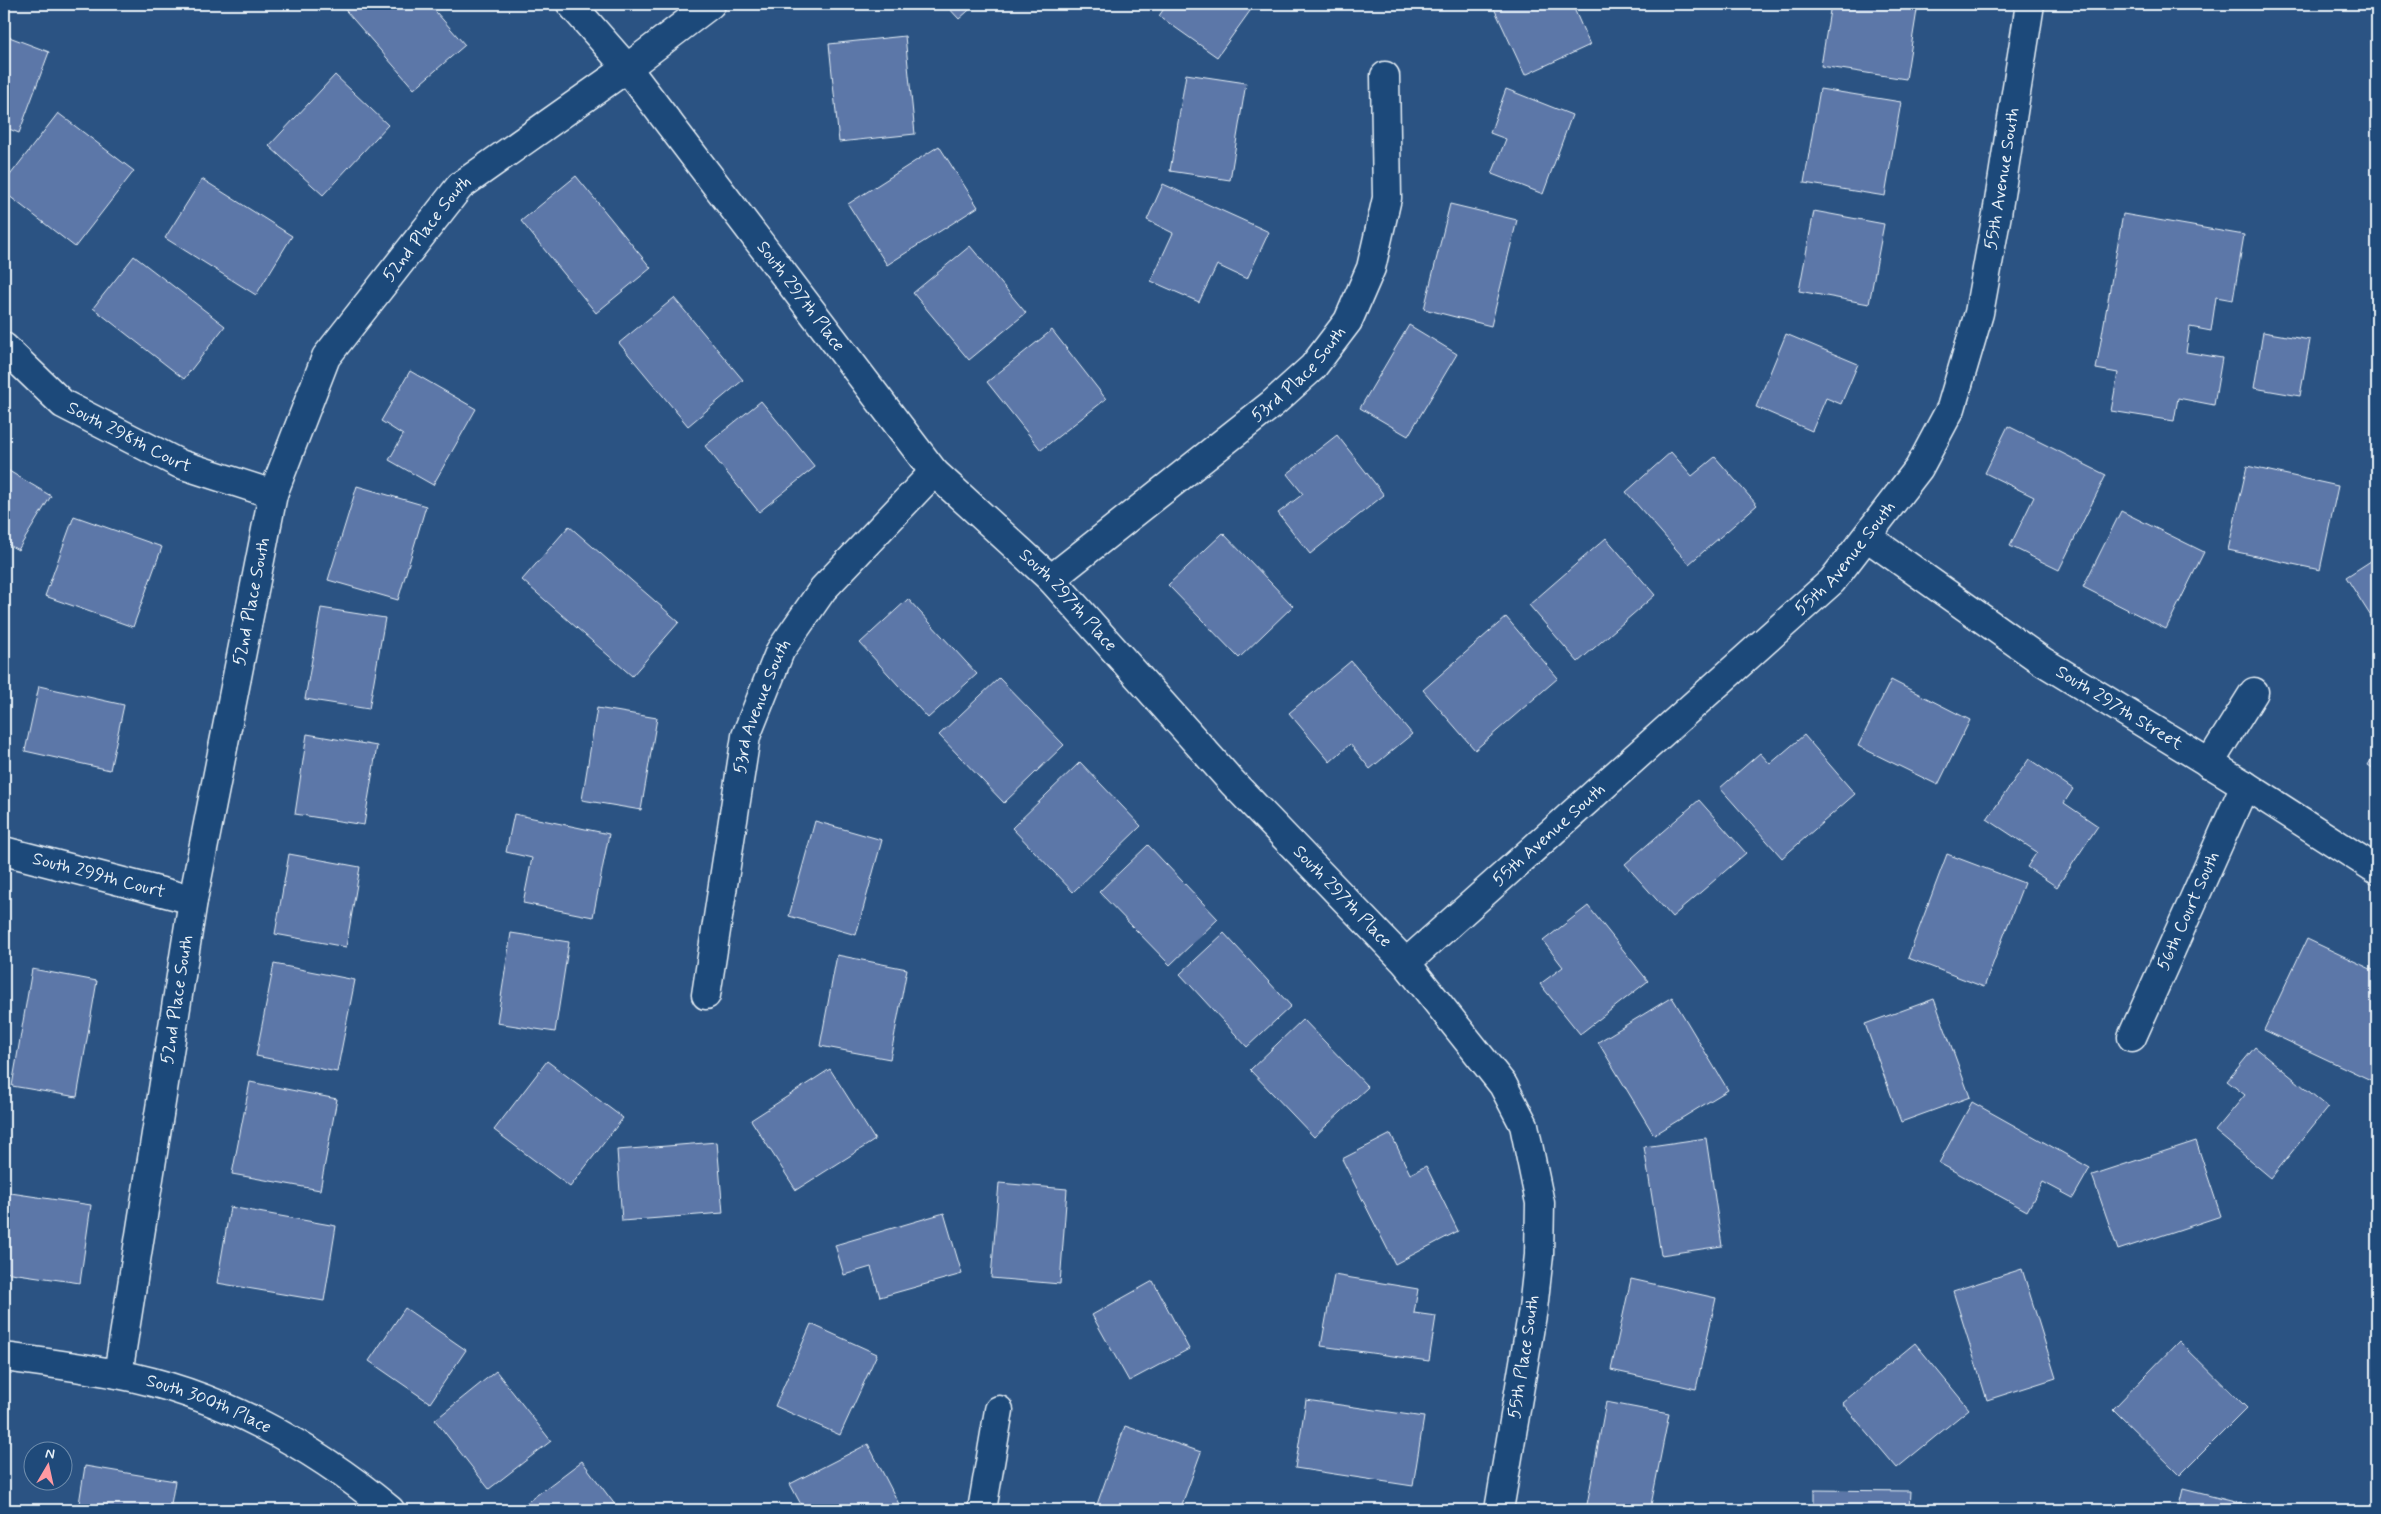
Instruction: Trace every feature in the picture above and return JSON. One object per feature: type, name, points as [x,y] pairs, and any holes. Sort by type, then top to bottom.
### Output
[{"type":"street","name":"South 297th Place","points":[[571,4],[627,68],[934,472],[1051,580],[1232,782],[1406,963],[1503,1085],[1524,1125],[1540,1203]]},
{"type":"street","name":"52nd Place South","points":[[118,1374],[193,900],[273,494],[326,357],[460,186],[627,68],[711,4]]},
{"type":"street","name":"55th Avenue South","points":[[1406,963],[1832,581],[1919,468],[1951,408],[1979,312],[1997,214],[2030,4]]},
{"type":"street","name":"53rd Place South","points":[[1051,580],[1272,404],[1314,367],[1348,320],[1371,268],[1387,198],[1385,76]]},
{"type":"street","name":"South 298th Court","points":[[4,347],[63,404],[180,464],[273,494]]},
{"type":"street","name":"53rd Avenue South","points":[[706,995],[746,736],[780,651],[823,589],[934,472]]},
{"type":"street","name":"South 297th Street","points":[[1867,537],[2042,661],[2244,785],[2377,870]]},
{"type":"street","points":[[2209,764],[2254,692]]},
{"type":"street","name":"56th Court South","points":[[2132,1038],[2244,785]]},
{"type":"street","name":"South 299th Court","points":[[4,851],[193,900]]},
{"type":"street","name":"55th Place South","points":[[1499,1510],[1533,1309],[1539,1255],[1540,1203]]},
{"type":"street","name":"South 300th Place","points":[[4,1357],[118,1374],[187,1393],[247,1417],[306,1449],[354,1480],[390,1510]]},
{"type":"street","points":[[982,1510],[999,1410]]},
{"type":"building","points":[[340,4],[429,4],[465,45],[414,89]]},
{"type":"building","points":[[945,4],[976,4],[959,19]]},
{"type":"building","points":[[1167,4],[1255,4],[1217,57],[1159,16]]},
{"type":"building","points":[[1492,4],[1572,4],[1590,45],[1525,75]]},
{"type":"building","points":[[1831,4],[1918,4],[1906,79],[1821,66]]},
{"type":"building","points":[[4,35],[49,52],[19,133],[4,127]]},
{"type":"building","points":[[905,36],[915,134],[839,142],[829,44]]},
{"type":"building","points":[[1186,74],[1246,83],[1230,180],[1170,171]]},
{"type":"building","points":[[335,75],[388,125],[323,195],[269,146]]},
{"type":"building","points":[[1506,89],[1572,115],[1543,194],[1492,174],[1506,139],[1490,133]]},
{"type":"building","points":[[1820,89],[1901,102],[1885,196],[1804,183]]},
{"type":"building","points":[[58,113],[134,171],[75,247],[4,192],[4,183]]},
{"type":"building","points":[[939,146],[978,207],[887,265],[848,204]]},
{"type":"building","points":[[576,176],[651,268],[596,313],[521,221]]},
{"type":"building","points":[[202,179],[292,236],[256,295],[165,238]]},
{"type":"building","points":[[1163,184],[1269,232],[1247,279],[1217,265],[1199,302],[1151,281],[1173,233],[1147,220]]},
{"type":"building","points":[[1450,204],[1517,220],[1491,326],[1424,309]]},
{"type":"building","points":[[1814,211],[1884,224],[1869,304],[1799,291]]},
{"type":"building","points":[[2123,214],[2244,235],[2233,300],[2216,297],[2211,331],[2190,327],[2186,352],[2222,358],[2214,405],[2178,398],[2174,421],[2111,411],[2118,373],[2096,369]]},
{"type":"building","points":[[970,246],[1026,313],[969,360],[913,293]]},
{"type":"building","points":[[134,256],[225,326],[184,379],[93,308]]},
{"type":"building","points":[[674,298],[743,380],[688,426],[619,343]]},
{"type":"building","points":[[1409,325],[1457,354],[1408,436],[1360,408]]},
{"type":"building","points":[[1052,330],[1106,399],[1041,450],[987,382]]},
{"type":"building","points":[[2263,332],[2310,340],[2300,396],[2254,388]]},
{"type":"building","points":[[1786,334],[1858,364],[1841,404],[1826,398],[1812,431],[1756,407]]},
{"type":"building","points":[[410,371],[476,409],[433,485],[389,460],[403,435],[381,421]]},
{"type":"building","points":[[761,401],[815,467],[759,512],[705,446]]},
{"type":"building","points":[[2008,426],[2106,475],[2059,570],[2010,546],[2034,497],[1985,473]]},
{"type":"building","points":[[1337,435],[1384,495],[1310,554],[1278,513],[1303,494],[1287,474]]},
{"type":"building","points":[[1671,452],[1692,476],[1715,457],[1757,505],[1689,564],[1626,492]]},
{"type":"building","points":[[2247,466],[2338,486],[2320,570],[2228,550]]},
{"type":"building","points":[[4,468],[51,496],[18,550],[4,542]]},
{"type":"building","points":[[357,486],[426,506],[398,600],[328,580]]},
{"type":"building","points":[[2121,511],[2204,552],[2166,629],[2083,587]]},
{"type":"building","points":[[74,516],[162,547],[133,627],[45,596]]},
{"type":"building","points":[[569,526],[679,622],[632,676],[522,580]]},
{"type":"building","points":[[1223,533],[1293,606],[1239,658],[1168,585]]},
{"type":"building","points":[[1606,538],[1655,595],[1578,662],[1529,605]]},
{"type":"building","points":[[2377,557],[2377,626],[2346,577]]},
{"type":"building","points":[[908,599],[977,674],[928,718],[860,643]]},
{"type":"building","points":[[321,608],[385,618],[369,709],[305,699]]},
{"type":"building","points":[[1506,617],[1558,678],[1475,750],[1423,690]]},
{"type":"building","points":[[4,660],[9,660],[4,707]]},
{"type":"building","points":[[1351,661],[1412,734],[1370,769],[1350,744],[1330,762],[1289,713]]},
{"type":"building","points":[[999,678],[1064,745],[1004,803],[939,735]]},
{"type":"building","points":[[1891,680],[1970,720],[1938,785],[1858,746]]},
{"type":"building","points":[[39,686],[124,705],[110,770],[25,751]]},
{"type":"building","points":[[597,708],[657,718],[641,810],[582,800]]},
{"type":"building","points":[[307,734],[377,746],[364,825],[295,814]]},
{"type":"building","points":[[1804,735],[1855,794],[1782,858],[1720,788],[1760,753],[1770,764]]},
{"type":"building","points":[[2377,750],[2377,771],[2368,765]]},
{"type":"building","points":[[2029,759],[2073,789],[2064,803],[2098,826],[2057,887],[2027,867],[2037,852],[1987,819]]},
{"type":"building","points":[[1080,762],[1141,826],[1073,892],[1012,828]]},
{"type":"building","points":[[1699,800],[1746,853],[1672,917],[1625,864]]},
{"type":"building","points":[[514,814],[609,834],[593,917],[523,903],[532,858],[506,852]]},
{"type":"building","points":[[815,821],[882,840],[856,935],[789,916]]},
{"type":"building","points":[[1148,845],[1218,919],[1170,965],[1099,892]]},
{"type":"building","points":[[289,854],[360,867],[346,947],[275,934]]},
{"type":"building","points":[[1947,854],[2024,883],[1984,987],[1908,958]]},
{"type":"building","points":[[1588,906],[1648,981],[1580,1034],[1540,984],[1563,967],[1543,941]]},
{"type":"building","points":[[511,933],[569,942],[555,1032],[497,1023]]},
{"type":"building","points":[[1224,933],[1291,1006],[1247,1047],[1180,974]]},
{"type":"building","points":[[2307,939],[2377,972],[2377,1083],[2264,1030]]},
{"type":"building","points":[[837,955],[907,969],[890,1059],[820,1046]]},
{"type":"building","points":[[274,964],[355,980],[337,1072],[256,1056]]},
{"type":"building","points":[[32,969],[97,981],[77,1097],[12,1086]]},
{"type":"building","points":[[1672,997],[1728,1090],[1654,1135],[1598,1042]]},
{"type":"building","points":[[1934,999],[1970,1097],[1901,1122],[1865,1024]]},
{"type":"building","points":[[1303,1019],[1368,1087],[1314,1137],[1250,1070]]},
{"type":"building","points":[[2255,1047],[2328,1107],[2271,1178],[2215,1131],[2245,1095],[2227,1081]]},
{"type":"building","points":[[547,1061],[623,1118],[570,1187],[494,1130]]},
{"type":"building","points":[[830,1069],[875,1140],[796,1190],[751,1120]]},
{"type":"building","points":[[250,1082],[337,1099],[320,1190],[232,1174]]},
{"type":"building","points":[[1972,1102],[2090,1168],[2073,1198],[2043,1182],[2027,1211],[1939,1163]]},
{"type":"building","points":[[1391,1134],[1410,1174],[1426,1166],[1458,1231],[1395,1264],[1342,1159]]},
{"type":"building","points":[[1706,1138],[1722,1246],[1661,1255],[1644,1147]]},
{"type":"building","points":[[2196,1141],[2221,1216],[2118,1250],[2092,1175]]},
{"type":"building","points":[[717,1142],[723,1213],[622,1221],[617,1150]]},
{"type":"building","points":[[999,1183],[1067,1189],[1060,1284],[991,1278]]},
{"type":"building","points":[[4,1192],[91,1205],[80,1283],[4,1272]]},
{"type":"building","points":[[230,1207],[336,1226],[324,1301],[217,1283]]},
{"type":"building","points":[[944,1213],[962,1274],[880,1297],[871,1267],[844,1275],[835,1245]]},
{"type":"building","points":[[2022,1269],[2056,1378],[1987,1400],[1953,1291]]},
{"type":"building","points":[[1334,1275],[1418,1289],[1414,1313],[1436,1316],[1429,1361],[1321,1346]]},
{"type":"building","points":[[1631,1279],[1716,1298],[1696,1389],[1611,1370]]},
{"type":"building","points":[[1153,1281],[1189,1349],[1129,1381],[1092,1315]]},
{"type":"building","points":[[405,1308],[466,1350],[430,1403],[369,1361]]},
{"type":"building","points":[[811,1324],[877,1354],[840,1435],[775,1406]]},
{"type":"building","points":[[2179,1341],[2247,1408],[2180,1475],[2113,1409]]},
{"type":"building","points":[[1915,1343],[1969,1409],[1897,1468],[1842,1403]]},
{"type":"building","points":[[496,1371],[551,1441],[489,1489],[435,1420]]},
{"type":"building","points":[[1306,1400],[1424,1417],[1413,1486],[1295,1468]]},
{"type":"building","points":[[1606,1402],[1669,1414],[1650,1510],[1586,1510]]},
{"type":"building","points":[[1125,1426],[1201,1452],[1180,1510],[1095,1510]]},
{"type":"building","points":[[868,1444],[902,1510],[804,1510],[790,1484]]},
{"type":"building","points":[[582,1461],[619,1510],[517,1510]]},
{"type":"building","points":[[85,1466],[175,1481],[170,1510],[78,1510]]},
{"type":"building","points":[[2183,1489],[2247,1505],[2246,1510],[2178,1510]]},
{"type":"building","points":[[1814,1490],[1911,1491],[1910,1510],[1814,1510]]}]
